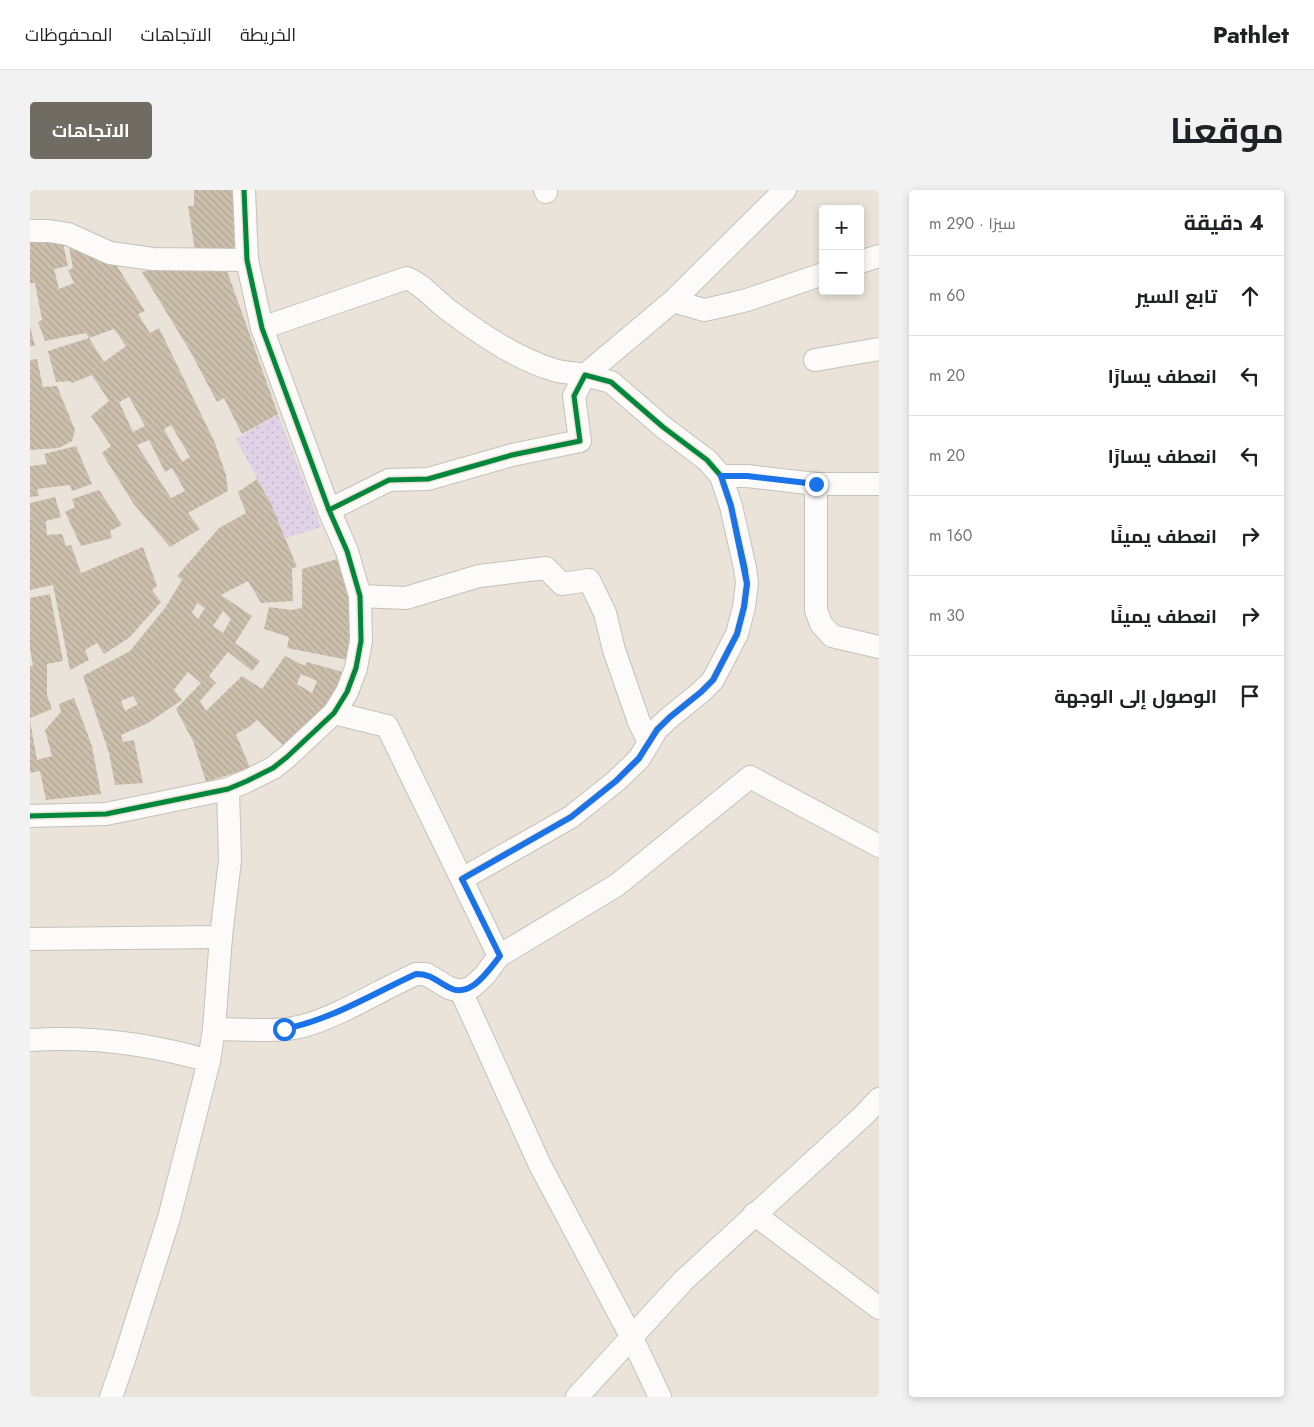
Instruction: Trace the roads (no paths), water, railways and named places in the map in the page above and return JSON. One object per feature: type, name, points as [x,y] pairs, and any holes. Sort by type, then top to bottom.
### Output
[{"type":"street","points":[[30,816],[106,814],[228,789],[273,768],[334,713],[347,692],[356,668],[361,641],[360,596],[347,551],[329,510],[262,328],[247,260],[244,190]]},
{"type":"street","points":[[329,510],[390,480],[428,479],[512,455],[580,441],[574,396],[585,375],[673,301],[785,190]]},
{"type":"street","points":[[30,231],[68,234],[110,253],[153,259],[247,260]]},
{"type":"street","points":[[864,261],[879,256]]},
{"type":"street","points":[[673,301],[704,310],[747,300],[819,275]]},
{"type":"street","points":[[262,328],[407,278],[418,283],[445,308],[530,362],[556,370],[611,382],[663,428],[707,460],[721,476],[731,506],[747,584],[744,607],[737,634],[713,680],[657,730],[639,758],[627,770],[571,817],[462,879]]},
{"type":"street","points":[[815,360],[879,349]]},
{"type":"street","points":[[721,476],[747,476],[816,484],[879,484]]},
{"type":"street","points":[[816,484],[816,610],[821,624],[832,636],[879,647]]},
{"type":"street","points":[[360,596],[406,598],[478,576],[546,568],[562,584],[589,580],[605,613],[614,650],[649,742]]},
{"type":"street","points":[[334,713],[387,726],[500,956]]},
{"type":"street","points":[[214,1029],[284,1029],[303,1026],[327,1018],[416,974],[426,974],[450,988],[461,991],[472,987],[500,956],[617,885],[750,778],[879,846]]},
{"type":"street","points":[[111,1397],[169,1218],[209,1061],[214,1029],[221,937],[230,860],[228,789]]},
{"type":"street","points":[[30,939],[221,937]]},
{"type":"street","points":[[461,991],[540,1165],[632,1338],[660,1397]]},
{"type":"street","points":[[30,1040],[63,1038],[145,1046],[179,1052],[209,1061]]},
{"type":"street","points":[[577,1397],[684,1280],[864,1115],[879,1099]]},
{"type":"street","points":[[754,1214],[879,1308]]}]
